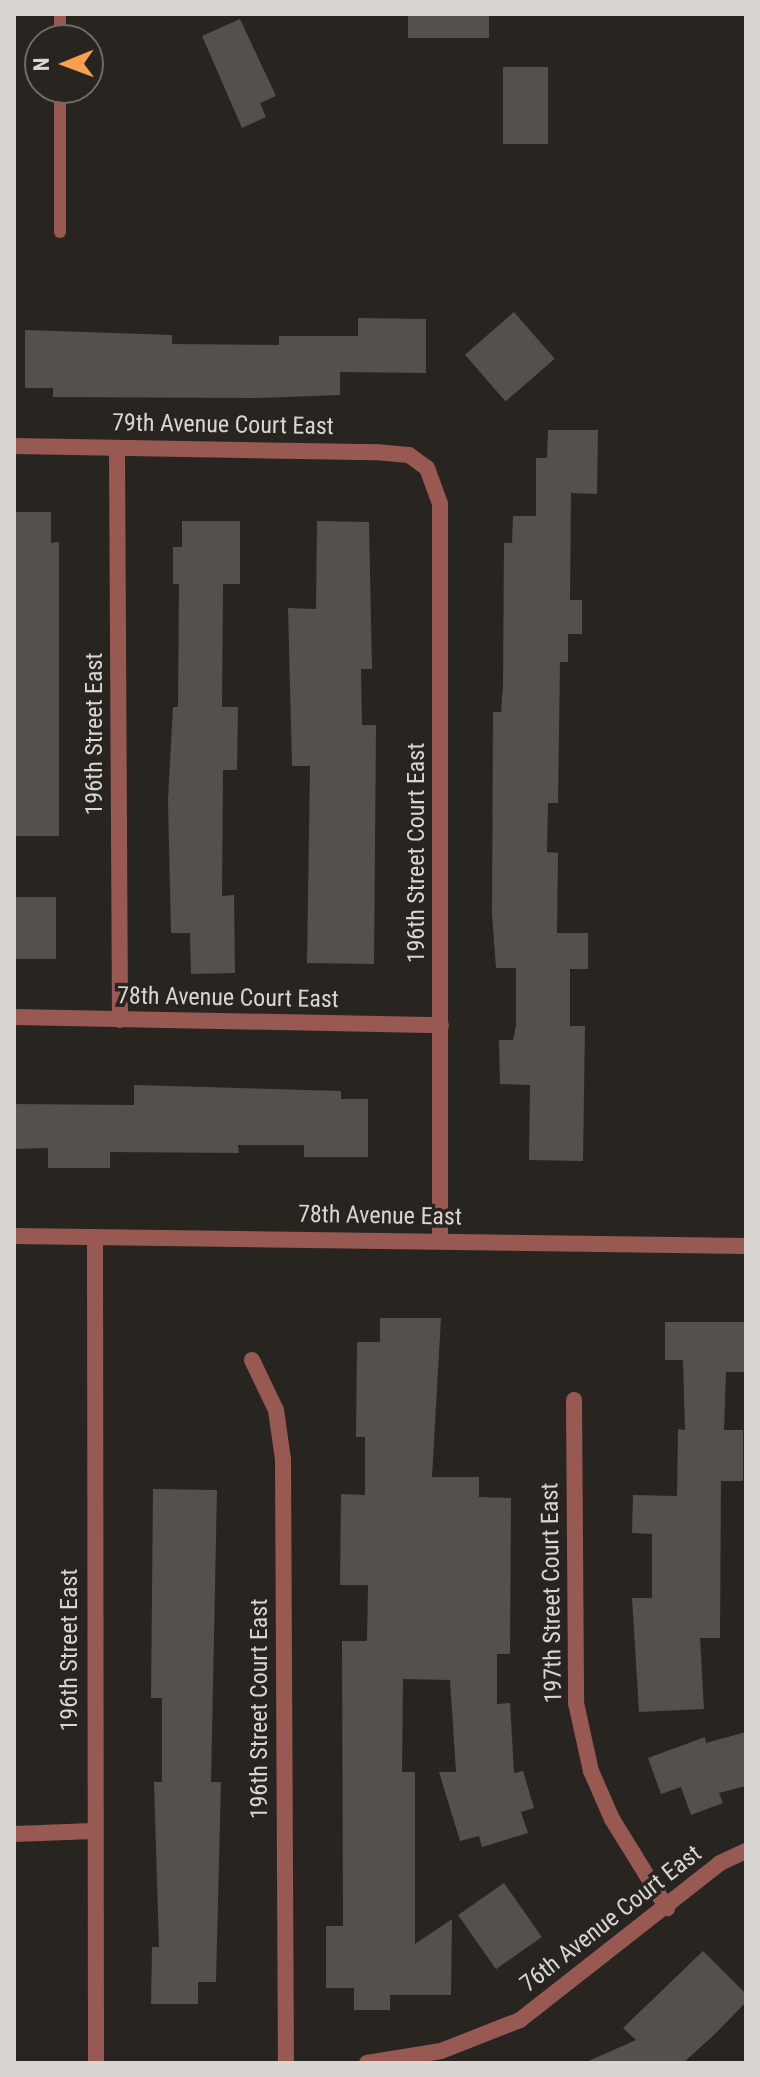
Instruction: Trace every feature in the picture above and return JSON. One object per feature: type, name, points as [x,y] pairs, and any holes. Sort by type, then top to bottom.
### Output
[{"type":"street","name":"79th Avenue Court East","points":[[14,446],[375,452],[409,455],[427,468]]},
{"type":"street","name":"196th Street East","points":[[117,448],[120,1020]]},
{"type":"street","name":"196th Street Court East","points":[[427,468],[440,504],[440,1240]]},
{"type":"street","name":"78th Avenue Court East","points":[[14,1017],[441,1025]]},
{"type":"street","name":"78th Avenue East","points":[[14,1236],[746,1246]]},
{"type":"street","name":"196th Street East","points":[[95,1237],[93,1831],[96,2063]]},
{"type":"street","name":"196th Street Court East","points":[[252,1360],[276,1410],[283,1459],[286,2063]]},
{"type":"street","name":"197th Street Court East","points":[[574,1400],[576,1703],[591,1771],[607,1807],[667,1908]]},
{"type":"street","points":[[14,1834],[93,1831]]},
{"type":"street","name":"76th Avenue Court East","points":[[367,2063],[441,2051],[520,2020],[667,1908],[720,1863],[746,1851]]},
{"type":"lane","points":[[60,104],[60,232]]},
{"type":"building","points":[[408,14],[489,14],[489,38],[408,38]]},
{"type":"building","points":[[240,19],[276,96],[260,103],[266,117],[242,128],[202,36]]},
{"type":"building","points":[[503,67],[548,67],[548,144],[503,144]]},
{"type":"building","points":[[514,312],[555,359],[506,401],[465,355]]},
{"type":"building","points":[[358,318],[426,319],[426,373],[340,372],[340,395],[258,398],[53,397],[53,388],[25,388],[25,330],[172,335],[172,344],[279,345],[279,336],[358,336]]},
{"type":"building","points":[[548,430],[598,430],[597,494],[571,493],[570,600],[582,600],[582,634],[568,634],[568,662],[560,662],[558,803],[548,803],[547,852],[558,853],[557,933],[588,933],[588,969],[570,969],[570,1026],[585,1026],[583,1161],[529,1160],[530,1085],[500,1084],[499,1040],[513,1040],[516,1026],[516,968],[496,968],[492,914],[493,712],[501,712],[503,685],[504,543],[512,543],[513,516],[536,516],[536,458],[547,458]]},
{"type":"building","points":[[14,512],[51,512],[51,543],[59,542],[59,836],[14,836]]},
{"type":"building","points":[[182,521],[240,521],[240,584],[223,584],[222,707],[238,707],[237,770],[223,770],[222,896],[234,895],[235,973],[191,974],[190,933],[171,933],[168,800],[173,707],[178,707],[179,584],[173,584],[173,547],[182,547]]},
{"type":"building","points":[[317,521],[369,522],[372,669],[361,669],[362,725],[376,725],[374,964],[307,963],[310,766],[292,766],[288,608],[316,609]]},
{"type":"building","points":[[14,897],[56,897],[56,959],[14,959]]},
{"type":"building","points":[[134,1085],[341,1091],[341,1099],[368,1099],[368,1157],[304,1157],[304,1145],[238,1145],[239,1153],[110,1152],[110,1168],[48,1168],[48,1148],[14,1149],[14,1104],[134,1105]]},
{"type":"building","points":[[380,1318],[441,1318],[432,1477],[479,1477],[479,1497],[511,1498],[510,1654],[497,1654],[497,1704],[510,1703],[514,1773],[523,1771],[534,1808],[521,1812],[528,1833],[482,1847],[479,1836],[460,1841],[439,1772],[456,1772],[450,1680],[403,1679],[402,1772],[415,1772],[415,1944],[452,1919],[451,1995],[390,1995],[390,2010],[354,2010],[354,1988],[326,1988],[326,1926],[343,1926],[342,1641],[367,1641],[368,1585],[340,1585],[341,1494],[365,1495],[365,1437],[356,1437],[357,1342],[380,1342]]},
{"type":"building","points":[[665,1322],[745,1322],[745,1372],[726,1372],[724,1430],[743,1430],[743,1481],[721,1481],[720,1638],[700,1638],[704,1709],[639,1712],[632,1598],[652,1598],[652,1534],[632,1533],[633,1495],[677,1496],[678,1429],[685,1430],[683,1360],[665,1360]]},
{"type":"building","points":[[153,1489],[217,1490],[211,1782],[221,1782],[216,1982],[198,1982],[198,2004],[151,2004],[152,1947],[159,1947],[154,1782],[162,1782],[162,1698],[151,1698]]},
{"type":"building","points":[[746,1732],[746,1786],[719,1793],[723,1803],[691,1815],[681,1787],[661,1794],[648,1758],[705,1737],[706,1743]]},
{"type":"building","points":[[504,1883],[542,1937],[496,1969],[458,1915]]},
{"type":"building","points":[[703,1951],[746,1994],[746,2002],[715,2034],[683,2063],[584,2063],[636,2040],[623,2028]]}]
